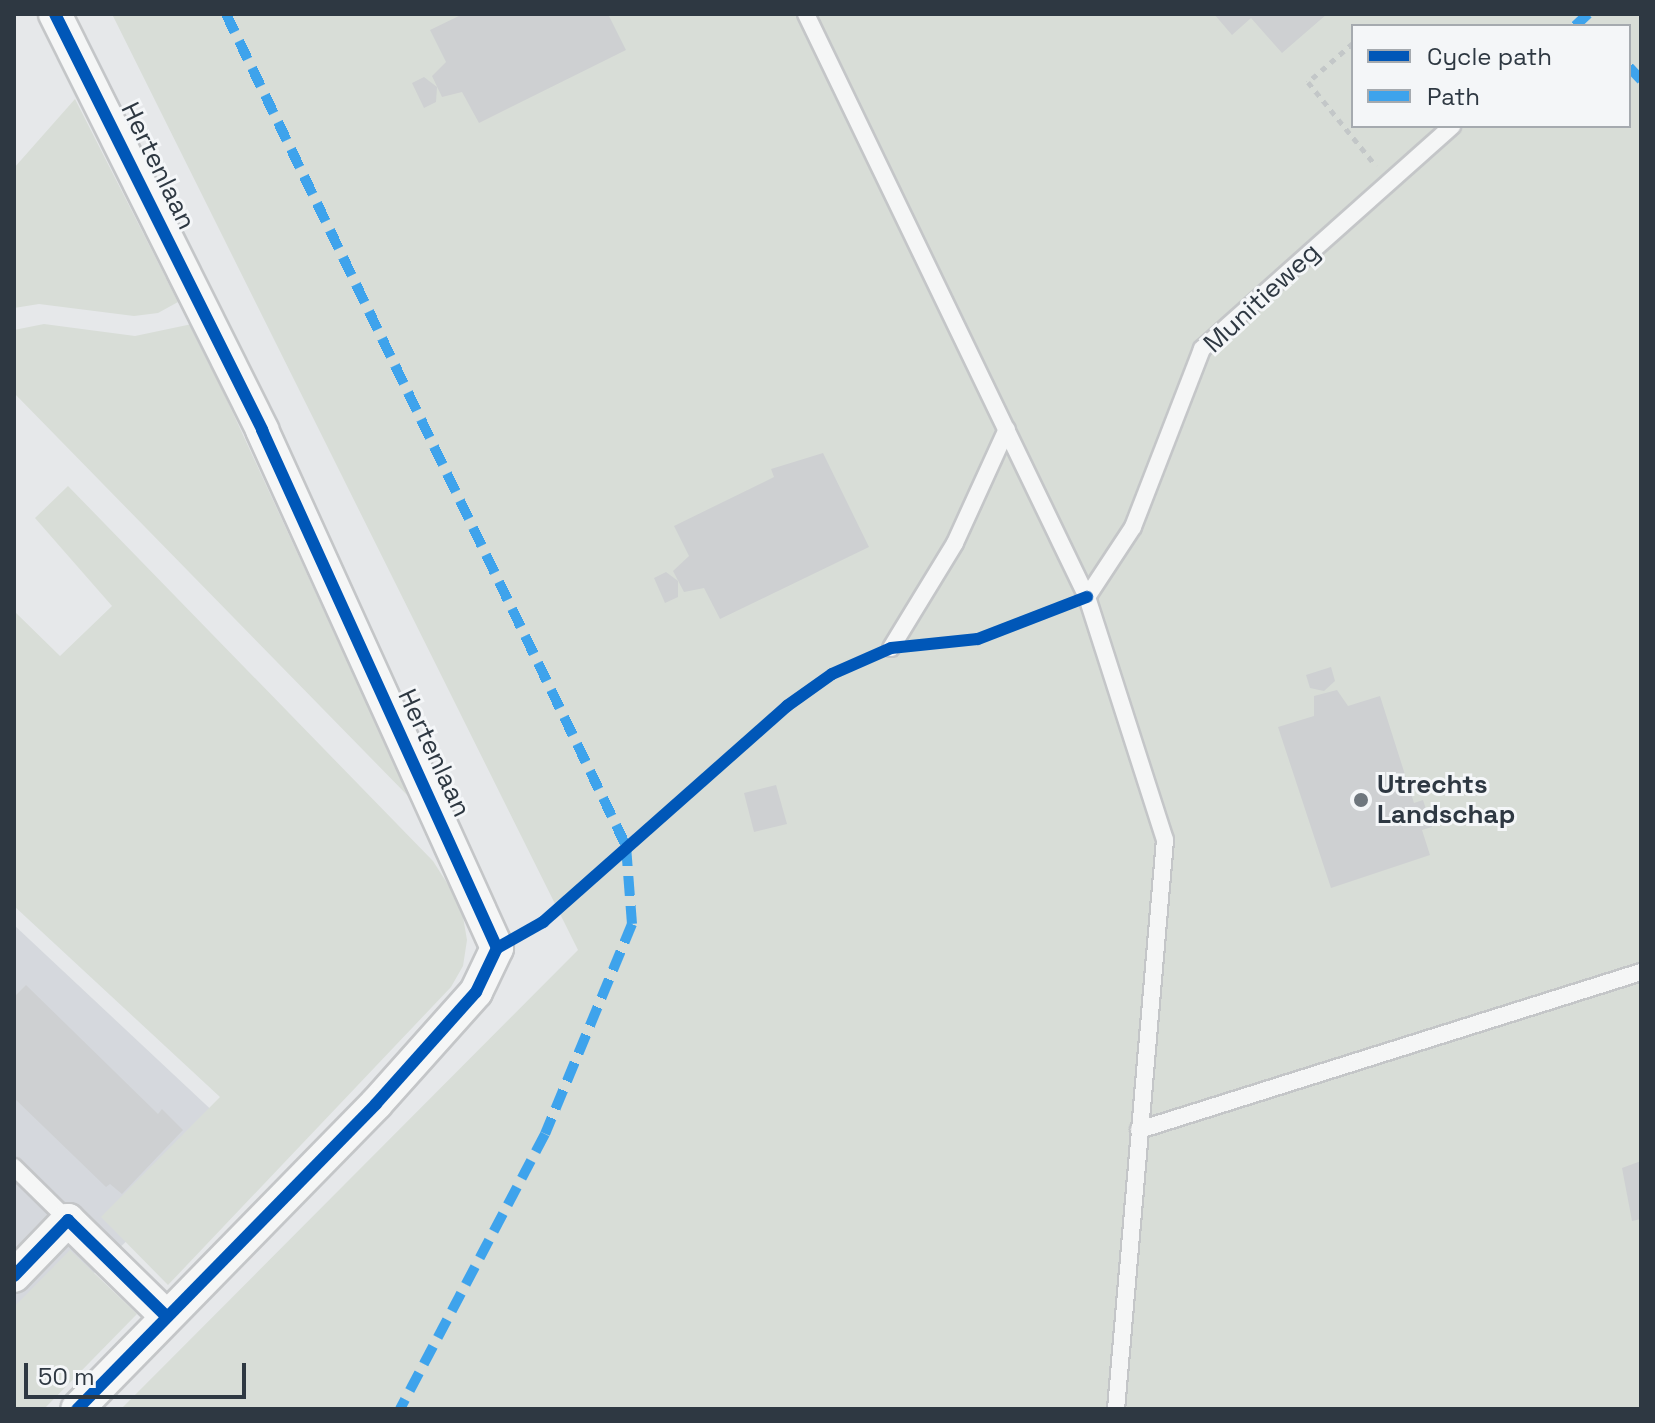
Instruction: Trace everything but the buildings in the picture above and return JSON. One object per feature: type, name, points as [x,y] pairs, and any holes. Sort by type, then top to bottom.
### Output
[{"type":"street","name":"Hertenlaan","points":[[55,14],[262,430],[497,948],[491,969],[446,1026],[77,1409]]},
{"type":"street","points":[[14,1276],[68,1220],[166,1316]]},
{"type":"lane","points":[[806,14],[1087,597],[1165,840],[1116,1409]]},
{"type":"lane","name":"Munitieweg","points":[[1087,597],[1133,527],[1202,349],[1450,128]]},
{"type":"lane","points":[[891,648],[955,543],[1007,429]]},
{"type":"lane","points":[[1139,1130],[1641,972]]},
{"type":"lane","points":[[14,1167],[68,1220]]},
{"type":"path","points":[[1351,45],[1308,82],[1390,182]]},
{"type":"shaded area","points":[[112,14],[1641,14],[1641,1409],[121,1409],[578,950]]},
{"type":"shaded area","points":[[75,99],[178,302],[158,313],[134,316],[39,304],[14,308],[14,168]]},
{"type":"shaded area","points":[[44,324],[135,336],[192,324],[410,798],[14,393],[14,330]]},
{"type":"shaded area","points":[[68,486],[433,861],[461,905],[467,940],[463,966],[451,987],[168,1285],[101,1217],[220,1097],[14,906],[14,611],[60,656],[112,606],[35,518]]},
{"type":"shaded area","points":[[14,925],[236,1133],[14,1352]]},
{"type":"shaded area","points":[[70,1250],[137,1314],[44,1409],[14,1409],[14,1307]]},
{"type":"marked path","points":[[226,14],[626,846],[632,924],[545,1134],[400,1409]]},
{"type":"marked path","points":[[1577,24],[1588,14]]},
{"type":"marked path","points":[[1631,69],[1641,80]]},
{"type":"cycle path","points":[[55,14],[262,430],[497,948],[476,992],[376,1104],[77,1409]]},
{"type":"cycle path","points":[[497,948],[543,922],[787,706],[832,674],[891,648],[978,639],[1087,597]]},
{"type":"cycle path","points":[[14,1276],[68,1220],[166,1316]]},
{"type":"place","name":"Utrechts Landschap","points":[[1361,800]]}]
